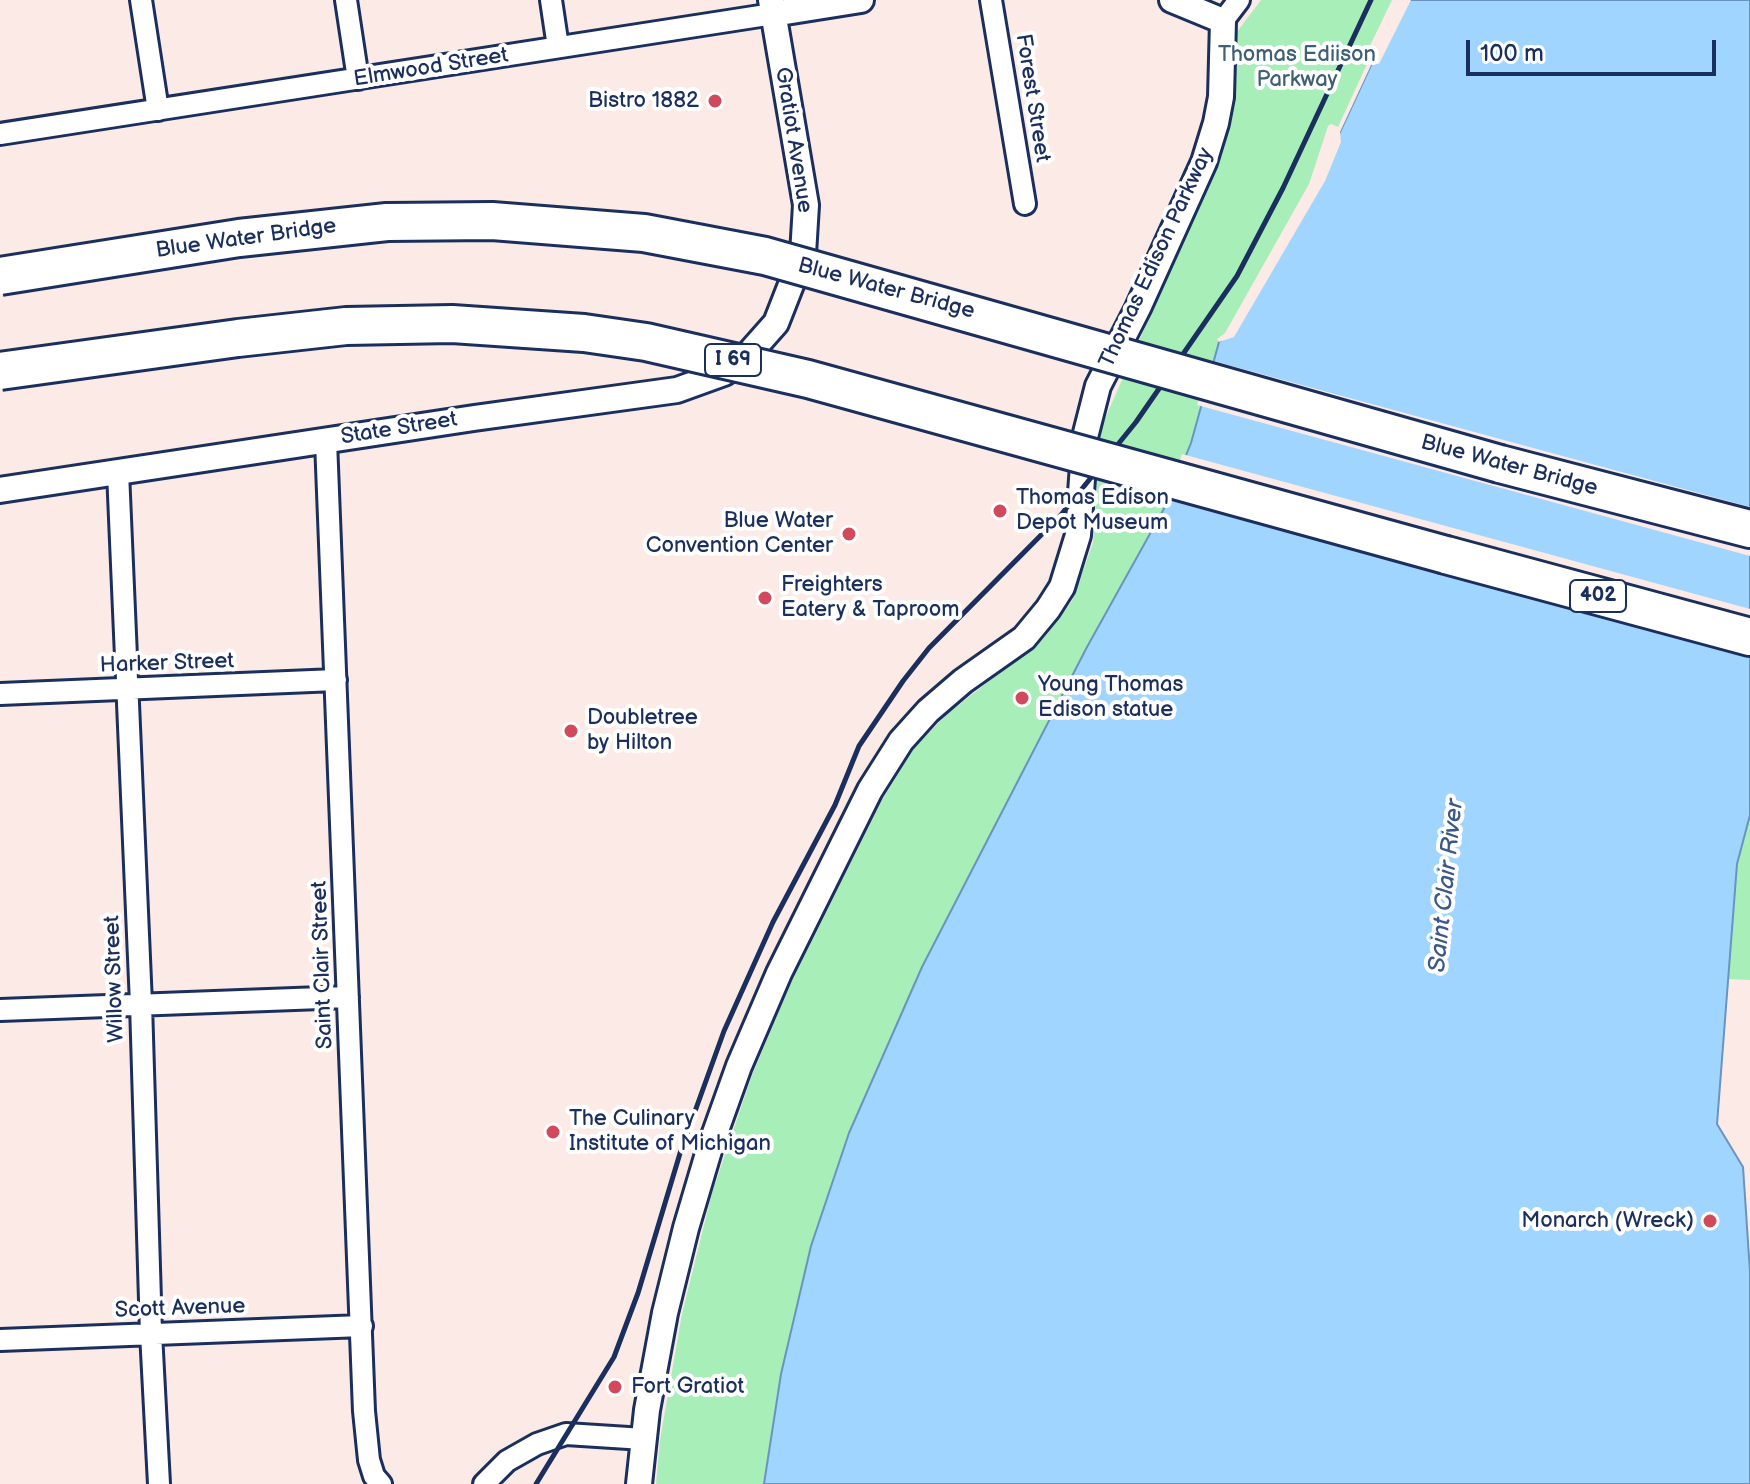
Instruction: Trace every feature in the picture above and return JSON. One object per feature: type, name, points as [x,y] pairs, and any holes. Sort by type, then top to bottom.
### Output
[{"type":"highway","name":"Blue Water Bridge","points":[[0,276],[239,238],[375,223],[492,221],[644,233],[765,256],[1500,464],[1750,529]]},
{"type":"highway","name":"I 69","points":[[0,371],[346,326],[452,324],[584,333],[646,342],[792,375],[1446,555]]},
{"type":"highway","name":"402","points":[[1446,555],[1750,637]]},
{"type":"street","points":[[141,0],[158,110]]},
{"type":"street","points":[[346,0],[358,79]]},
{"type":"street","points":[[551,0],[558,47]]},
{"type":"street","name":"Elmwood Street","points":[[0,134],[558,47],[772,7],[861,0]]},
{"type":"street","name":"Forest Street","points":[[991,0],[1025,204]]},
{"type":"street","points":[[1172,0],[1223,21],[1239,0]]},
{"type":"street","name":"Gratiot Avenue","points":[[772,7],[806,205],[803,254],[776,323]]},
{"type":"street","name":"Thomas Edison Parkway","points":[[639,1484],[665,1313],[697,1189],[739,1066],[779,973],[870,790],[901,741],[928,711],[963,681],[1024,638],[1062,587],[1078,535],[1085,437],[1098,386],[1138,308],[1204,162],[1216,123],[1221,97],[1223,21]]},
{"type":"street","name":"State Street","points":[[0,490],[677,390],[724,373],[745,358],[776,323]]},
{"type":"street","name":"Saint Clair Street","points":[[326,441],[367,1450],[374,1476],[381,1484]]},
{"type":"street","name":"Willow Street","points":[[118,472],[159,1484]]},
{"type":"street","name":"Harker Street","points":[[0,694],[336,680]]},
{"type":"street","points":[[0,1010],[348,997]]},
{"type":"street","name":"Scott Avenue","points":[[0,1340],[362,1326]]},
{"type":"street","points":[[484,1484],[507,1461],[537,1444],[566,1434],[644,1439]]},
{"type":"green space","name":"Thomas Ediison Parkway","points":[[1261,0],[1396,0],[1372,62],[1313,185],[1228,336],[1219,342],[1191,443],[1166,505],[1087,647],[922,967],[849,1133],[811,1246],[781,1374],[764,1484],[656,1484],[660,1440],[682,1314],[712,1193],[752,1075],[790,985],[882,800],[914,748],[947,714],[1043,639],[1072,601],[1093,543],[1101,428],[1221,153],[1230,120],[1231,57],[1237,32]]},
{"type":"green space","points":[[1750,815],[1750,980],[1728,979],[1737,864]]},
{"type":"water","name":"Saint Clair River","points":[[1396,0],[1750,0],[1750,815],[1737,864],[1717,1124],[1743,1167],[1750,1272],[1750,1484],[764,1484],[781,1374],[811,1246],[849,1133],[922,967],[1087,647],[1166,505],[1191,443],[1219,342],[1228,336],[1340,132],[1372,63]]},
{"type":"pier","points":[[1392,0],[1411,0],[1379,64],[1372,63],[1340,132],[1341,142],[1325,181],[1234,337],[1219,342],[1217,339],[1225,333],[1309,184],[1328,126],[1338,127],[1367,64],[1364,58]]},
{"type":"pier","points":[[1210,360],[1750,507],[1750,556],[1197,405]]},
{"type":"pier","points":[[1182,454],[1750,609],[1750,658],[1164,499]]},
{"type":"railway","points":[[536,1484],[614,1357],[638,1293],[681,1150],[724,1031],[773,922],[835,805],[859,746],[929,648],[1060,516],[1136,422],[1237,276],[1283,188],[1371,0]]},
{"type":"place","name":"Bistro 1882","points":[[715,101]]},
{"type":"place","name":"Thomas Edison Depot Museum","points":[[1000,511]]},
{"type":"place","name":"Blue Water Convention Center","points":[[849,534]]},
{"type":"place","name":"Freighters Eatery & Taproom","points":[[765,598]]},
{"type":"place","name":"Young Thomas Edison statue","points":[[1022,698]]},
{"type":"place","name":"Doubletree by Hilton","points":[[571,731]]},
{"type":"place","name":"The Culinary Institute of Michigan","points":[[553,1132]]},
{"type":"place","name":"Monarch (Wreck)","points":[[1710,1221]]},
{"type":"place","name":"Fort Gratiot","points":[[615,1387]]}]
